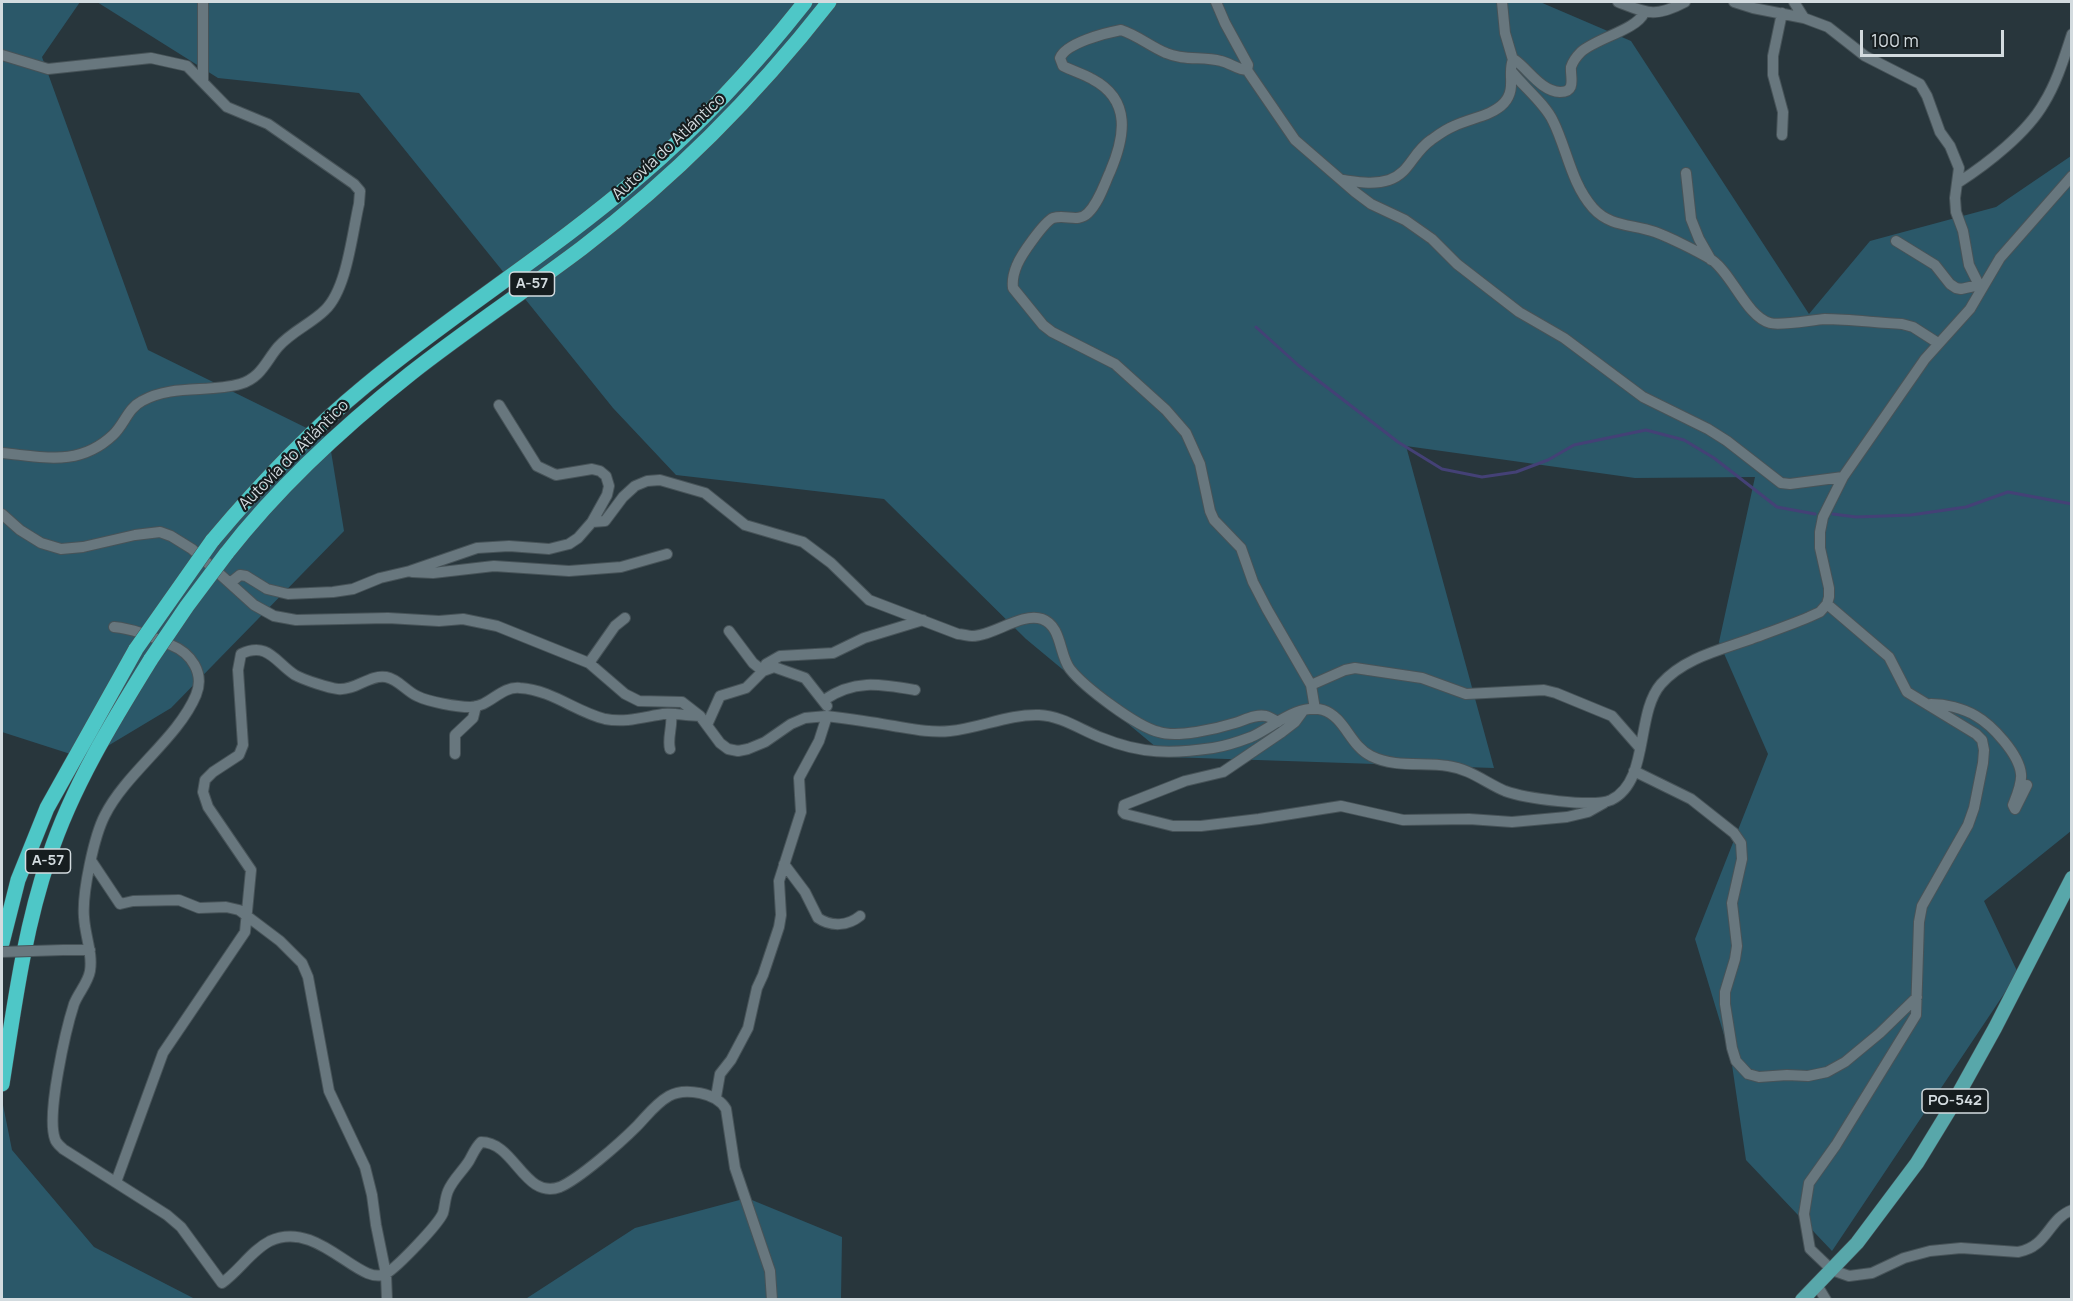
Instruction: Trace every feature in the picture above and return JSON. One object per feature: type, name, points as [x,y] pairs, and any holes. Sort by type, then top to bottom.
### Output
[{"type":"highway","name":"Autovía do Atlántico","points":[[2,943],[18,880],[47,808],[136,649],[212,541],[266,478],[350,399],[397,360],[549,250],[641,175],[723,96],[805,2]]},
{"type":"highway","name":"Autovía do Atlántico","points":[[2,1084],[27,946],[49,857],[67,812],[89,766],[151,659],[226,554],[290,481],[372,405],[454,340],[582,248],[672,173],[746,100],[829,2]]},
{"type":"main road","name":"PO-542","points":[[1803,1299],[1857,1243],[1917,1163],[1995,1028],[2072,878]]},
{"type":"street","points":[[203,2],[203,82]]},
{"type":"street","points":[[1216,2],[1248,65],[1247,70],[1295,140],[1371,204],[1406,220],[1432,239],[1457,264],[1519,312],[1564,338],[1643,397],[1692,420],[1727,441],[1781,483],[1790,484],[1843,477]]},
{"type":"street","points":[[1342,180],[1380,182],[1390,180],[1409,166],[1415,153],[1422,146],[1454,126],[1487,114],[1504,103],[1511,88],[1512,60],[1502,2]]},
{"type":"street","points":[[1618,2],[1644,13],[1655,12],[1684,2]]},
{"type":"street","points":[[1734,2],[1804,18],[1828,27],[1865,56],[1920,84],[1927,96],[1940,132],[1955,155],[1959,168],[1959,182],[1955,198],[1956,212],[1963,231],[1969,265],[1980,287]]},
{"type":"street","points":[[1794,2],[1804,18]]},
{"type":"street","points":[[1512,60],[1521,64],[1532,76],[1551,89],[1563,92],[1571,86],[1571,70],[1578,55],[1596,42],[1630,25],[1644,13]]},
{"type":"street","points":[[1782,13],[1773,56],[1773,75],[1783,112],[1782,135]]},
{"type":"street","points":[[1247,70],[1219,60],[1181,58],[1166,54],[1121,30],[1089,39],[1066,50],[1060,58],[1063,66],[1101,85],[1118,105],[1124,124],[1119,146],[1099,197],[1091,210],[1083,217],[1056,217],[1046,223],[1021,257],[1012,281],[1015,291],[1052,332],[1115,364],[1179,423],[1200,464],[1214,520],[1241,548],[1253,582],[1311,685],[1309,710],[1282,732],[1223,772],[1185,781],[1124,805],[1125,814],[1173,826],[1228,824],[1341,806],[1403,820],[1469,819],[1512,822],[1567,817],[1588,812],[1612,799],[1624,789],[1634,771],[1653,696],[1668,677],[1680,667],[1708,654],[1820,612],[1827,604],[1829,588],[1822,563],[1820,532],[1827,508],[1843,477],[1925,359],[1970,309],[1980,287],[2000,258],[2072,176]]},
{"type":"street","points":[[1959,182],[2008,143],[2033,119],[2054,86],[2072,34]]},
{"type":"street","points":[[2,55],[48,69],[151,58],[187,66],[227,107],[268,124],[354,184],[360,191],[343,279],[336,299],[278,347],[262,370],[252,379],[240,384],[169,392],[142,401],[127,415],[115,434],[98,448],[81,456],[61,459],[2,453]]},
{"type":"street","points":[[1512,72],[1546,109],[1554,123],[1578,184],[1590,205],[1602,217],[1629,227],[1654,231],[1712,260],[1722,269],[1755,312],[1771,323],[1826,319],[1902,324],[1922,332],[1938,344]]},
{"type":"street","points":[[1686,173],[1691,219],[1699,239],[1712,260]]},
{"type":"street","points":[[1896,241],[1935,266],[1956,288],[1980,287]]},
{"type":"street","points":[[230,583],[240,575],[246,576],[267,589],[288,594],[333,592],[353,589],[380,578],[410,571],[477,548],[509,546],[537,550],[560,548],[578,538],[592,522],[607,495],[609,486],[606,476],[592,469],[556,475],[537,466],[499,405]]},
{"type":"street","points":[[592,522],[605,521],[623,497],[635,486],[647,481],[660,480],[705,494],[745,525],[803,542],[831,563],[869,600],[958,634],[972,636],[988,633],[1029,618],[1042,619],[1052,626],[1070,668],[1101,697],[1155,732],[1174,734],[1219,728],[1254,717],[1265,716],[1278,722]]},
{"type":"street","points":[[2,514],[20,530],[42,543],[61,549],[160,532],[192,549],[254,605],[274,616],[296,620],[388,618],[419,621],[463,619],[482,621],[566,652],[589,663],[631,698],[639,701],[682,702],[700,716],[720,743],[728,749],[738,751],[765,742],[791,724],[805,718],[829,716],[928,731],[948,731],[1039,715],[1055,717],[1124,746],[1166,753],[1215,748],[1235,743],[1309,710],[1331,713],[1339,720],[1359,748],[1381,760],[1459,768],[1503,790],[1532,798],[1584,802],[1606,801]]},
{"type":"street","points":[[410,571],[417,574],[494,566],[569,571],[621,567],[667,554]]},
{"type":"street","points":[[1827,604],[1889,657],[1907,692],[1976,734],[1982,740],[1984,750],[1976,797],[1968,825],[1923,906],[1920,922],[1916,1015],[1836,1145],[1809,1183],[1804,1214],[1810,1249],[1832,1270],[1849,1276],[1862,1276],[1918,1253],[1960,1248],[2027,1251],[2041,1241],[2060,1218],[2072,1210]]},
{"type":"street","points":[[589,663],[615,626],[625,618]]},
{"type":"street","points":[[707,725],[720,696],[746,688],[763,671],[766,664],[780,656],[833,653],[864,638],[923,620]]},
{"type":"street","points":[[114,627],[132,628],[178,648],[191,657],[198,670],[198,686],[196,695],[182,718],[105,814],[100,829],[85,894],[84,912],[90,950],[90,974],[75,1001],[60,1066],[54,1107],[54,1138],[63,1149],[181,1227],[222,1283],[270,1242],[298,1236],[312,1240],[363,1272],[375,1276],[386,1274],[427,1234],[442,1214],[447,1192],[455,1178],[481,1142],[490,1142],[503,1150],[530,1181],[543,1188],[558,1187],[575,1179],[635,1129],[658,1103],[671,1095],[687,1092],[716,1097],[726,1109],[735,1168],[770,1271],[772,1299]]},
{"type":"street","points":[[729,631],[753,663],[763,671]]},
{"type":"street","points":[[116,1182],[163,1053],[240,943],[245,932],[251,870],[208,807],[202,792],[205,780],[239,755],[243,745],[238,670],[241,654],[250,650],[265,651],[295,675],[337,689],[349,689],[378,677],[388,677],[417,696],[460,706],[484,704],[506,690],[519,687],[554,696],[607,720],[631,720],[671,714],[700,716]]},
{"type":"street","points":[[716,1097],[720,1074],[731,1060],[748,1028],[757,988],[779,927],[781,915],[779,881],[801,812],[800,774],[819,741],[829,716],[824,700],[805,678],[774,667],[763,671]]},
{"type":"street","points":[[1311,685],[1337,673],[1355,668],[1422,678],[1466,694],[1483,695],[1544,690],[1566,696],[1612,716],[1640,748]]},
{"type":"street","points":[[824,700],[851,686],[871,684],[915,690]]},
{"type":"street","points":[[1928,704],[1951,707],[1974,714],[2011,751],[2018,762],[2021,775],[2013,805],[2015,808],[2027,785]]},
{"type":"street","points":[[455,754],[455,735],[473,718],[476,706]]},
{"type":"street","points":[[670,749],[671,714]]},
{"type":"street","points":[[1634,771],[1691,799],[1734,832],[1741,843],[1742,859],[1732,903],[1737,946],[1725,992],[1725,1004],[1736,1061],[1748,1074],[1759,1077],[1808,1076],[1827,1072],[1845,1062],[1880,1034],[1917,997]]},
{"type":"street","points":[[92,862],[120,904],[133,900],[179,900],[206,909],[226,907],[239,910],[280,940],[302,963],[308,977],[329,1091],[365,1167],[386,1274],[387,1299]]},
{"type":"street","points":[[784,864],[805,892],[818,918],[833,924],[849,923],[860,916]]},
{"type":"street","points":[[2,952],[90,950]]},
{"type":"street","points":[[1817,1285],[1826,1299]]},
{"type":"shaded area","points":[[2,2],[80,2],[42,57],[148,350],[329,439],[344,531],[171,708],[86,759],[2,732]]},
{"type":"shaded area","points":[[97,2],[1540,2],[1631,41],[1809,314],[1870,241],[1996,207],[2071,156],[2071,831],[1984,901],[2018,973],[1832,1251],[1746,1160],[1731,1058],[1695,939],[1768,754],[1719,642],[1755,477],[1635,478],[1406,446],[1494,768],[1168,757],[1026,639],[884,499],[676,475],[613,408],[359,93],[218,78]]},
{"type":"shaded area","points":[[2,1100],[12,1150],[94,1247],[195,1299],[2,1299]]},
{"type":"shaded area","points":[[747,1198],[842,1237],[841,1299],[524,1300],[635,1228]]},
{"type":"waterway","points":[[1256,327],[1298,365],[1398,442],[1442,469],[1482,477],[1516,472],[1548,460],[1574,445],[1646,430],[1684,440],[1714,458],[1777,507],[1815,514]]},
{"type":"waterway","points":[[1833,514],[1856,517],[1911,515],[1966,507],[2008,492],[2072,504]]}]
